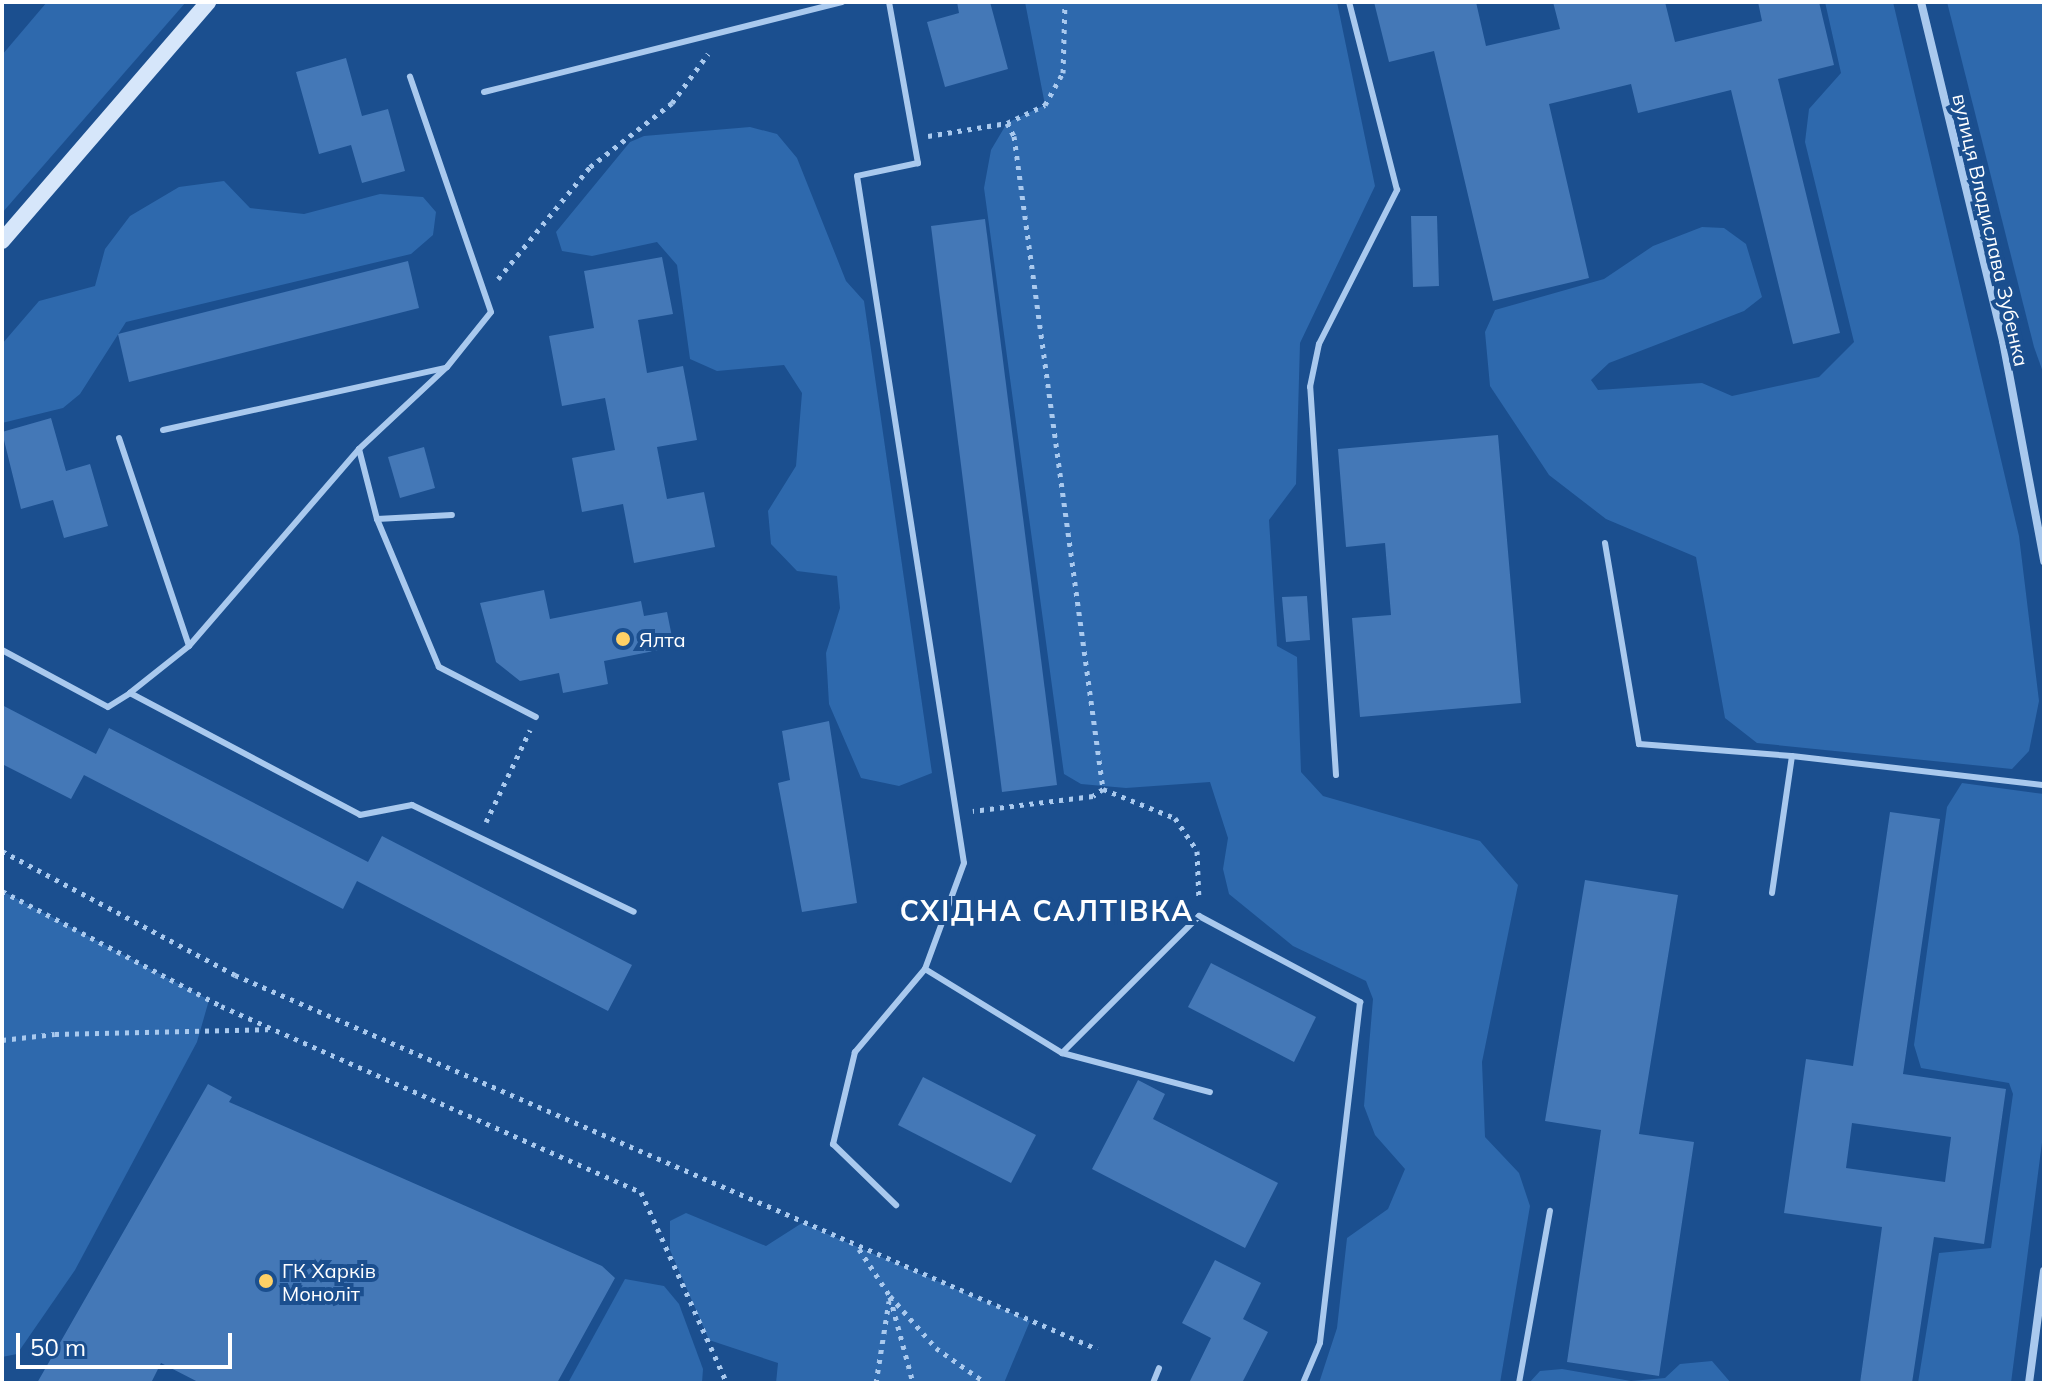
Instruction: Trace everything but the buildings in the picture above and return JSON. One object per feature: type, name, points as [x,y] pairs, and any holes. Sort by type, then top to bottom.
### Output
[{"type":"street","points":[[2,241],[208,2]]},
{"type":"street","name":"вулиця Владислава Зубенка","points":[[1921,2],[2003,341],[2044,561]]},
{"type":"street","points":[[2029,1383],[2044,1271]]},
{"type":"lane","points":[[484,92],[727,28],[842,2]]},
{"type":"lane","points":[[889,2],[918,163],[857,176],[964,863],[925,969],[855,1052],[833,1144],[896,1205]]},
{"type":"lane","points":[[1336,775],[1310,387],[1319,344],[1397,190],[1349,2]]},
{"type":"lane","points":[[2,650],[108,707],[130,693],[189,646],[359,449],[447,367],[491,312],[410,77]]},
{"type":"lane","points":[[163,430],[447,367]]},
{"type":"lane","points":[[119,438],[189,646]]},
{"type":"lane","points":[[359,449],[377,519],[439,667],[536,717]]},
{"type":"lane","points":[[377,519],[452,515]]},
{"type":"lane","points":[[1605,543],[1639,744],[1792,756],[2044,785]]},
{"type":"lane","points":[[130,693],[360,815],[412,805],[634,912]]},
{"type":"lane","points":[[1772,893],[1792,756]]},
{"type":"lane","points":[[1062,1053],[1199,916],[1360,1002],[1320,1343],[1303,1383]]},
{"type":"lane","points":[[925,969],[1062,1053],[1210,1092]]},
{"type":"lane","points":[[1519,1383],[1550,1211]]},
{"type":"lane","points":[[1153,1383],[1159,1368]]},
{"type":"path","points":[[914,139],[1007,123],[1045,105],[1063,73],[1065,2]]},
{"type":"path","points":[[485,295],[590,167],[672,103],[727,28]]},
{"type":"path","points":[[1007,123],[1014,136],[1103,789]]},
{"type":"path","points":[[478,837],[536,717]]},
{"type":"path","points":[[956,813],[1093,796],[1103,789]]},
{"type":"path","points":[[1103,789],[1175,818],[1197,851],[1199,916]]},
{"type":"path","points":[[2,851],[235,975],[1097,1349]]},
{"type":"path","points":[[2,891],[273,1029],[641,1192],[727,1383]]},
{"type":"path","points":[[2,1040],[55,1034],[273,1029]]},
{"type":"path","points":[[857,1247],[890,1296],[936,1348],[986,1383]]},
{"type":"path","points":[[876,1383],[890,1296]]},
{"type":"path","points":[[890,1296],[913,1383]]},
{"type":"shaded area","points":[[47,2],[186,2],[2,213],[2,55]]},
{"type":"shaded area","points":[[1025,2],[1337,2],[1375,186],[1300,343],[1296,484],[1269,520],[1277,646],[1297,657],[1301,772],[1323,796],[1480,841],[1518,885],[1482,1062],[1485,1137],[1519,1173],[1530,1206],[1500,1383],[1319,1383],[1337,1328],[1347,1238],[1388,1209],[1405,1169],[1375,1135],[1364,1106],[1373,999],[1366,981],[1293,946],[1229,894],[1223,869],[1228,838],[1210,782],[1126,788],[1081,784],[1064,774],[984,188],[991,150],[1007,123],[1045,105]]},
{"type":"shaded area","points":[[1825,2],[1893,2],[2019,536],[2039,701],[2029,751],[2012,769],[1757,743],[1725,718],[1696,557],[1606,519],[1549,475],[1490,386],[1485,332],[1495,310],[1604,279],[1653,246],[1702,227],[1724,228],[1746,244],[1762,297],[1744,311],[1609,363],[1591,380],[1598,390],[1702,383],[1732,396],[1819,377],[1854,342],[1805,142],[1809,109],[1841,73]]},
{"type":"shaded area","points":[[1947,2],[2044,2],[2044,375],[2034,347]]},
{"type":"shaded area","points":[[750,127],[777,134],[797,158],[846,281],[864,301],[932,773],[899,786],[861,778],[829,704],[826,653],[840,608],[837,576],[797,571],[771,544],[768,511],[796,466],[802,393],[784,365],[717,371],[690,359],[677,265],[657,242],[592,256],[562,251],[556,232],[630,142],[644,136]]},
{"type":"shaded area","points":[[224,181],[250,208],[304,214],[380,194],[423,197],[436,212],[433,235],[411,254],[126,322],[80,394],[63,408],[2,423],[2,344],[39,301],[95,286],[105,249],[130,216],[179,187]]},
{"type":"shaded area","points":[[1962,783],[2044,794],[2044,1127],[2011,1383],[1918,1383],[1939,1253],[1991,1248],[2013,1094],[2009,1083],[1921,1068],[1914,1045],[1947,807]]},
{"type":"shaded area","points":[[2,891],[209,1000],[197,1042],[75,1270],[17,1354],[2,1357]]},
{"type":"shaded area","points":[[686,1213],[766,1246],[802,1223],[1030,1321],[1004,1383],[776,1383],[778,1363],[709,1340],[670,1250],[670,1221]]},
{"type":"shaded area","points":[[625,1279],[664,1286],[679,1304],[703,1369],[702,1383],[568,1383]]},
{"type":"shaded area","points":[[1712,1361],[1731,1383],[1529,1383],[1540,1371],[1562,1369],[1631,1381],[1665,1378],[1680,1364]]},
{"type":"place","name":"Ялта","points":[[623,639]]},
{"type":"place","name":"ГК Харків Моноліт","points":[[266,1281]]},
{"type":"district","name":"СХІДНА САЛТІВКА","points":[[1047,911]]}]
